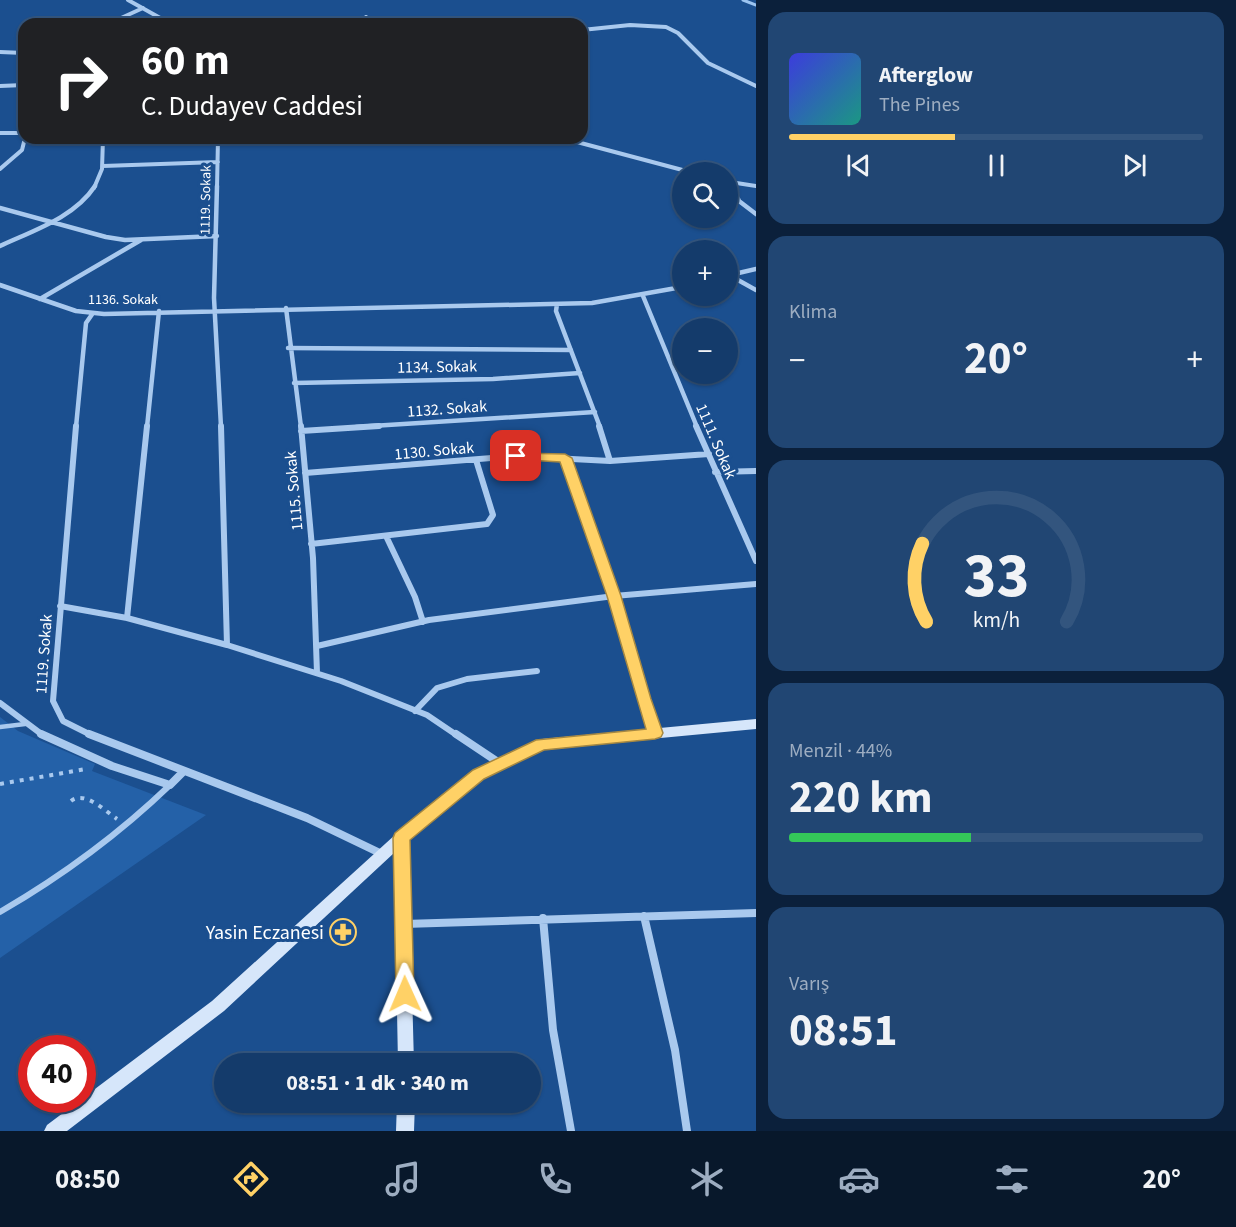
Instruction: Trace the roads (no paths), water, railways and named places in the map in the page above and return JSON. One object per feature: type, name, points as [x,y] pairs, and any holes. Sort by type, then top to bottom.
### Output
[{"type":"street","points":[[128,0],[160,18]]},
{"type":"street","points":[[121,18],[142,8]]},
{"type":"street","points":[[588,30],[644,25],[664,27],[675,31],[710,64],[733,77],[756,86]]},
{"type":"street","points":[[0,52],[18,53]]},
{"type":"street","points":[[0,86],[18,85]]},
{"type":"street","points":[[0,133],[18,133]]},
{"type":"street","points":[[0,169],[22,150],[24,144]]},
{"type":"street","points":[[0,246],[49,222],[80,202],[99,180],[103,144]]},
{"type":"street","name":"1119. Sokak","points":[[218,144],[214,298],[227,645]]},
{"type":"street","points":[[585,144],[672,167]]},
{"type":"street","points":[[102,166],[218,162]]},
{"type":"street","points":[[738,183],[756,186]]},
{"type":"street","points":[[738,200],[756,214]]},
{"type":"street","points":[[0,208],[106,237],[141,240],[217,236]]},
{"type":"street","points":[[40,299],[141,240]]},
{"type":"street","points":[[738,273],[756,269]]},
{"type":"street","points":[[738,280],[756,290]]},
{"type":"street","name":"1136. Sokak","points":[[0,285],[76,311],[93,313],[592,303],[644,296],[672,289]]},
{"type":"street","name":"1111. Sokak","points":[[644,296],[715,472],[756,561]]},
{"type":"street","points":[[557,304],[556,311],[595,412],[610,461]]},
{"type":"street","name":"1115. Sokak","points":[[286,308],[288,348],[305,473],[317,672]]},
{"type":"street","points":[[126,618],[159,311]]},
{"type":"street","name":"1119. Sokak","points":[[93,313],[86,323],[60,606],[53,701],[56,714],[63,723],[71,727],[307,818],[383,854]]},
{"type":"street","points":[[288,348],[571,350]]},
{"type":"street","name":"1134. Sokak","points":[[294,383],[493,379],[580,374]]},
{"type":"street","name":"1132. Sokak","points":[[301,431],[595,412]]},
{"type":"street","name":"1130. Sokak","points":[[305,473],[516,456],[610,461],[709,454]]},
{"type":"street","points":[[565,458],[614,596],[655,733]]},
{"type":"street","points":[[311,544],[487,524],[493,515],[477,460]]},
{"type":"street","points":[[715,472],[756,471]]},
{"type":"street","points":[[386,536],[415,597],[423,622]]},
{"type":"street","points":[[317,646],[423,622],[614,596],[756,584]]},
{"type":"street","points":[[60,606],[126,618],[317,672],[427,715],[501,764]]},
{"type":"street","points":[[416,711],[437,688],[467,679],[537,671]]},
{"type":"street","points":[[0,703],[38,733],[112,766],[170,785],[184,771]]},
{"type":"street","points":[[53,1131],[218,1006],[401,838],[479,775],[542,744],[756,723]]},
{"type":"street","points":[[401,838],[406,1053]]},
{"type":"street","points":[[404,924],[756,913]]},
{"type":"street","points":[[644,916],[675,1050],[687,1131]]},
{"type":"street","points":[[543,918],[553,1030],[571,1131]]},
{"type":"street","points":[[405,1131],[406,1113]]},
{"type":"lane","points":[[0,726],[25,724]]},
{"type":"lane","points":[[0,912],[59,878],[125,826],[170,785]]},
{"type":"waterway","points":[[743,0],[756,5]]},
{"type":"place","name":"Yasin Eczanesi","points":[[343,932]]}]
